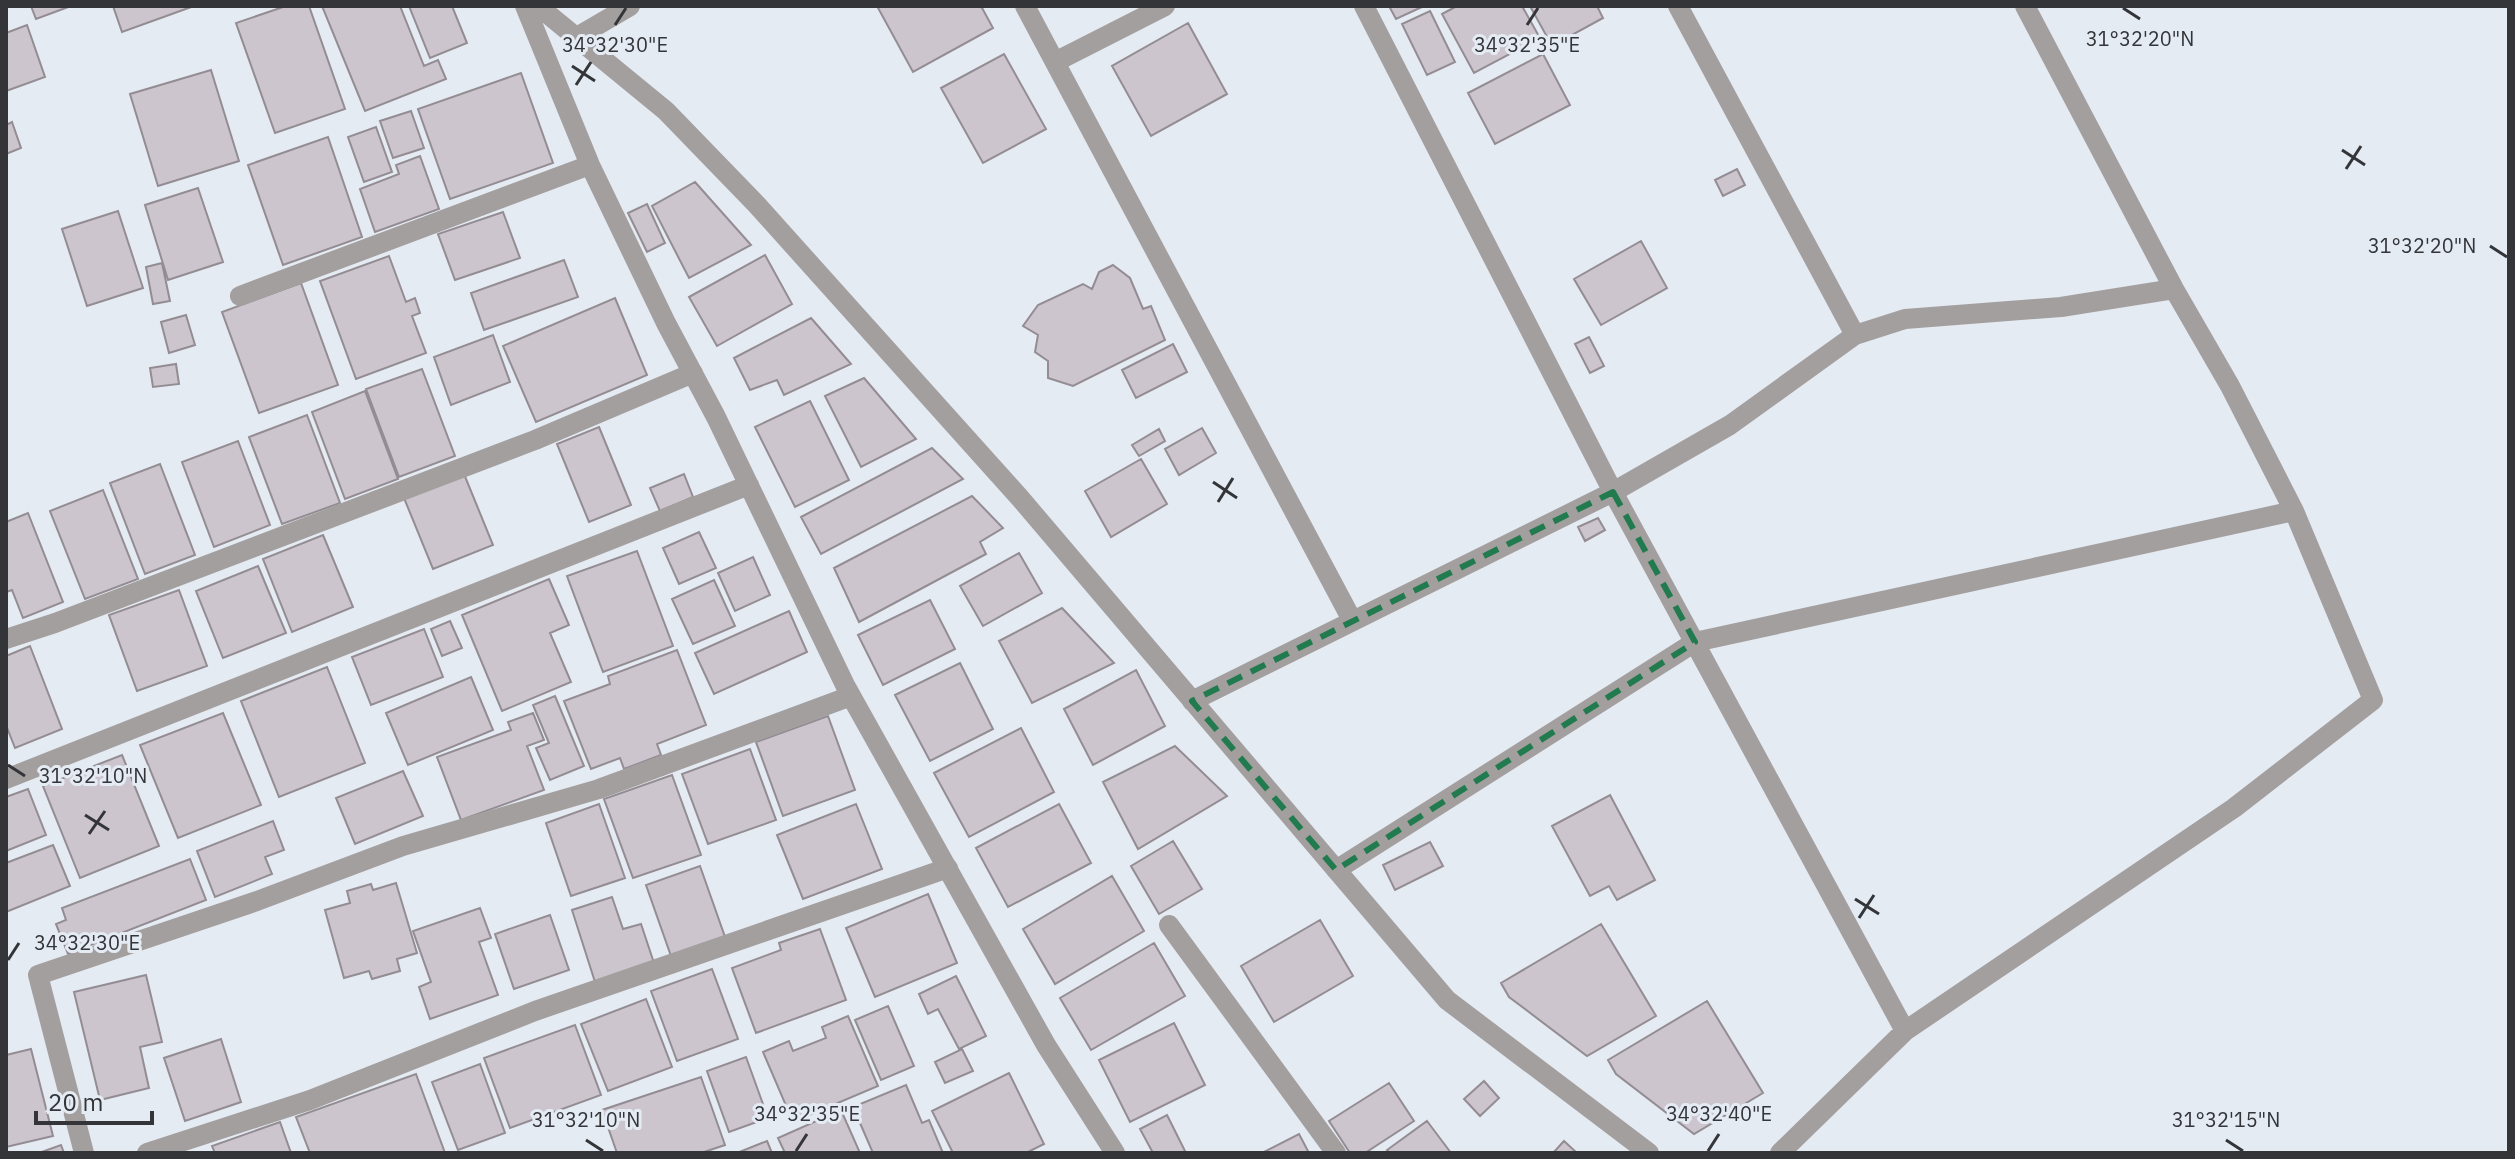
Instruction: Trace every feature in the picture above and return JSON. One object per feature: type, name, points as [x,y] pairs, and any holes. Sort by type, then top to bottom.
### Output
[{"type":"street","points":[[525,6],[590,165],[851,696],[1046,1045],[1113,1152]]},
{"type":"street","points":[[538,6],[666,111],[757,205],[1020,498],[1447,1000],[1649,1153]]},
{"type":"street","points":[[577,37],[630,6]]},
{"type":"street","points":[[1025,6],[1352,620]]},
{"type":"street","points":[[1055,62],[1165,6]]},
{"type":"street","points":[[1364,6],[1613,492],[1905,1031]]},
{"type":"street","points":[[1678,6],[1855,335]]},
{"type":"street","points":[[1780,1153],[1905,1031],[2234,808],[2373,700],[2294,511],[2025,6]]},
{"type":"street","points":[[240,296],[590,165]]},
{"type":"street","points":[[1192,701],[1613,492],[1730,425],[1855,335],[1905,319],[2061,307],[2174,289]]},
{"type":"street","points":[[6,639],[520,446],[693,373]]},
{"type":"street","points":[[6,779],[749,485]]},
{"type":"street","points":[[1336,870],[1695,642],[2294,511]]},
{"type":"street","points":[[84,1153],[38,975],[257,901],[403,846],[599,789],[851,696]]},
{"type":"street","points":[[147,1153],[310,1100],[535,1011],[948,868]]},
{"type":"street","points":[[1169,925],[1336,1153]]},
{"type":"highlighted area","points":[[1613,492],[1695,642],[1336,870],[1192,701]]},
{"type":"building","points":[[31,6],[71,6],[36,19]]},
{"type":"building","points":[[113,6],[194,6],[122,32]]},
{"type":"building","points":[[286,6],[309,6],[345,109],[275,133],[236,23]]},
{"type":"building","points":[[322,6],[400,6],[424,66],[438,60],[446,79],[365,111]]},
{"type":"building","points":[[409,6],[452,6],[467,43],[430,58]]},
{"type":"building","points":[[877,6],[981,6],[993,28],[913,72]]},
{"type":"building","points":[[1389,6],[1424,6],[1396,19]]},
{"type":"building","points":[[1457,6],[1522,6],[1540,38],[1474,73],[1442,14]]},
{"type":"building","points":[[1530,6],[1597,6],[1603,18],[1552,46]]},
{"type":"building","points":[[1430,11],[1455,62],[1427,75],[1402,24]]},
{"type":"building","points":[[1188,23],[1227,94],[1151,136],[1112,66]]},
{"type":"building","points":[[27,25],[45,77],[6,91],[6,33]]},
{"type":"building","points":[[1004,54],[1046,129],[983,163],[941,88]]},
{"type":"building","points":[[1543,54],[1570,105],[1495,144],[1468,93]]},
{"type":"building","points":[[211,70],[239,161],[158,186],[130,94]]},
{"type":"building","points":[[521,73],[553,163],[450,199],[418,109]]},
{"type":"building","points":[[411,111],[424,148],[393,158],[380,121]]},
{"type":"building","points":[[12,122],[21,148],[6,154],[6,125]]},
{"type":"building","points":[[376,127],[392,172],[364,182],[348,137]]},
{"type":"building","points":[[328,137],[362,237],[283,265],[248,165]]},
{"type":"building","points":[[420,156],[439,209],[375,232],[360,189],[399,174],[396,165]]},
{"type":"building","points":[[1737,169],[1745,185],[1723,196],[1715,180]]},
{"type":"building","points":[[695,182],[751,245],[689,278],[652,206]]},
{"type":"building","points":[[198,188],[223,262],[168,280],[145,205]]},
{"type":"building","points":[[647,204],[665,243],[647,252],[628,213]]},
{"type":"building","points":[[118,211],[143,288],[87,306],[62,229]]},
{"type":"building","points":[[503,212],[520,258],[455,280],[438,234]]},
{"type":"building","points":[[1641,241],[1667,288],[1601,325],[1574,279]]},
{"type":"building","points":[[765,255],[792,304],[717,346],[689,297]]},
{"type":"building","points":[[389,256],[406,302],[415,298],[420,313],[412,316],[426,353],[356,379],[320,281]]},
{"type":"building","points":[[564,260],[578,297],[484,330],[471,293]]},
{"type":"building","points":[[162,263],[170,301],[153,304],[146,267]]},
{"type":"building","points":[[1113,265],[1130,278],[1143,309],[1151,306],[1165,340],[1073,386],[1048,378],[1048,361],[1035,352],[1038,335],[1023,326],[1038,305],[1083,284],[1092,289],[1099,272]]},
{"type":"building","points":[[301,283],[338,385],[259,413],[222,312]]},
{"type":"building","points":[[615,298],[647,375],[536,422],[503,346]]},
{"type":"building","points":[[186,315],[195,345],[169,353],[161,322]]},
{"type":"building","points":[[811,318],[851,364],[784,395],[777,380],[750,390],[734,358]]},
{"type":"building","points":[[493,335],[510,382],[451,405],[434,357]]},
{"type":"building","points":[[1589,337],[1604,366],[1590,373],[1575,344]]},
{"type":"building","points":[[1173,344],[1187,372],[1136,398],[1122,370]]},
{"type":"building","points":[[176,364],[179,384],[153,387],[150,368]]},
{"type":"building","points":[[422,369],[455,456],[399,477],[366,389]]},
{"type":"building","points":[[864,378],[916,439],[861,467],[825,396]]},
{"type":"building","points":[[365,391],[398,479],[345,499],[312,412]]},
{"type":"building","points":[[810,401],[849,480],[795,507],[755,427]]},
{"type":"building","points":[[307,415],[340,503],[282,524],[249,437]]},
{"type":"building","points":[[599,427],[631,505],[589,522],[557,444]]},
{"type":"building","points":[[1202,428],[1216,453],[1179,475],[1165,449]]},
{"type":"building","points":[[1159,429],[1165,441],[1139,456],[1132,445]]},
{"type":"building","points":[[238,441],[270,525],[214,547],[182,462]]},
{"type":"building","points":[[932,448],[963,479],[821,554],[801,517]]},
{"type":"building","points":[[1141,459],[1167,504],[1111,537],[1085,491]]},
{"type":"building","points":[[160,464],[195,555],[145,574],[110,483]]},
{"type":"building","points":[[464,474],[493,545],[433,569],[404,498]]},
{"type":"building","points":[[684,474],[693,497],[660,511],[650,488]]},
{"type":"building","points":[[103,490],[138,579],[85,599],[50,511]]},
{"type":"building","points":[[972,496],[1003,528],[980,542],[986,554],[859,622],[834,568]]},
{"type":"building","points":[[28,513],[63,602],[23,618],[12,590],[6,592],[6,522]]},
{"type":"building","points":[[1598,518],[1605,530],[1585,541],[1578,527]]},
{"type":"building","points":[[699,532],[716,568],[679,584],[663,548]]},
{"type":"building","points":[[323,535],[353,607],[292,632],[263,559]]},
{"type":"building","points":[[637,551],[673,646],[603,672],[567,576]]},
{"type":"building","points":[[1019,553],[1042,593],[983,626],[960,586]]},
{"type":"building","points":[[753,557],[770,595],[735,611],[718,573]]},
{"type":"building","points":[[258,566],[286,633],[223,658],[196,591]]},
{"type":"building","points":[[549,579],[569,625],[550,633],[571,682],[502,711],[462,615]]},
{"type":"building","points":[[714,580],[735,626],[693,644],[672,599]]},
{"type":"building","points":[[179,590],[207,666],[137,691],[109,615]]},
{"type":"building","points":[[930,600],[955,649],[883,685],[858,635]]},
{"type":"building","points":[[1062,608],[1114,663],[1032,703],[999,641]]},
{"type":"building","points":[[789,611],[807,652],[714,694],[695,653]]},
{"type":"building","points":[[450,621],[462,648],[442,656],[431,629]]},
{"type":"building","points":[[424,629],[443,677],[371,705],[352,657]]},
{"type":"building","points":[[30,646],[62,729],[15,748],[6,725],[6,656]]},
{"type":"building","points":[[677,650],[706,725],[657,744],[661,755],[624,769],[620,758],[591,769],[564,701],[610,684],[608,676]]},
{"type":"building","points":[[960,663],[993,729],[930,761],[895,695]]},
{"type":"building","points":[[327,667],[365,763],[279,797],[241,701]]},
{"type":"building","points":[[1136,670],[1165,726],[1093,765],[1064,709]]},
{"type":"building","points":[[471,677],[493,730],[408,765],[386,713]]},
{"type":"building","points":[[555,696],[584,766],[550,780],[536,748],[549,743],[533,705]]},
{"type":"building","points":[[223,713],[261,805],[178,838],[140,745]]},
{"type":"building","points":[[533,713],[544,740],[527,746],[544,790],[461,820],[437,757],[511,730],[508,722]]},
{"type":"building","points":[[828,716],[855,790],[783,816],[756,742]]},
{"type":"building","points":[[1021,728],[1054,792],[969,837],[934,773]]},
{"type":"building","points":[[1175,746],[1227,796],[1138,849],[1103,782]]},
{"type":"building","points":[[750,749],[776,820],[708,844],[682,774]]},
{"type":"building","points":[[122,755],[159,846],[80,878],[43,786]]},
{"type":"building","points":[[403,771],[423,816],[355,844],[336,798]]},
{"type":"building","points":[[672,775],[701,855],[633,878],[604,799]]},
{"type":"building","points":[[28,789],[46,835],[6,851],[6,797]]},
{"type":"building","points":[[1610,795],[1655,880],[1617,900],[1609,886],[1590,896],[1552,826]]},
{"type":"building","points":[[599,804],[625,878],[571,896],[546,823]]},
{"type":"building","points":[[856,804],[882,869],[803,899],[777,835]]},
{"type":"building","points":[[1059,804],[1091,863],[1008,907],[976,848]]},
{"type":"building","points":[[273,821],[284,850],[265,857],[272,874],[215,897],[197,851]]},
{"type":"building","points":[[1173,841],[1202,889],[1159,914],[1131,866]]},
{"type":"building","points":[[1430,842],[1443,866],[1395,890],[1383,865]]},
{"type":"building","points":[[53,845],[70,886],[6,912],[6,863]]},
{"type":"building","points":[[190,859],[206,900],[68,954],[56,924],[66,920],[62,908]]},
{"type":"building","points":[[700,866],[725,937],[671,956],[646,885]]},
{"type":"building","points":[[1112,876],[1144,931],[1055,984],[1023,929]]},
{"type":"building","points":[[396,883],[417,953],[397,959],[400,971],[372,979],[369,971],[344,978],[325,910],[350,903],[347,891],[371,884],[373,890]]},
{"type":"building","points":[[928,894],[957,963],[875,997],[846,928]]},
{"type":"building","points":[[612,897],[623,929],[641,924],[654,963],[595,982],[572,910]]},
{"type":"building","points":[[480,908],[491,938],[479,942],[498,995],[430,1019],[419,987],[431,982],[413,931]]},
{"type":"building","points":[[550,915],[569,970],[514,989],[495,934]]},
{"type":"building","points":[[1320,920],[1353,976],[1274,1022],[1241,966]]},
{"type":"building","points":[[1601,924],[1656,1016],[1587,1056],[1509,997],[1501,983]]},
{"type":"building","points":[[820,929],[846,1000],[756,1033],[732,968],[781,950],[779,943]]},
{"type":"building","points":[[1154,943],[1185,996],[1091,1050],[1060,998]]},
{"type":"building","points":[[712,969],[738,1039],[677,1061],[651,991]]},
{"type":"building","points":[[146,975],[162,1042],[140,1047],[149,1088],[100,1100],[74,992]]},
{"type":"building","points":[[956,976],[986,1036],[959,1049],[938,1009],[928,1014],[919,994]]},
{"type":"building","points":[[646,999],[672,1067],[608,1091],[581,1024]]},
{"type":"building","points":[[1707,1001],[1763,1093],[1694,1134],[1616,1074],[1608,1060]]},
{"type":"building","points":[[888,1006],[914,1066],[881,1080],[855,1020]]},
{"type":"building","points":[[848,1016],[878,1086],[793,1122],[763,1052],[789,1041],[793,1051],[826,1038],[822,1027]]},
{"type":"building","points":[[1174,1023],[1205,1085],[1130,1122],[1099,1060]]},
{"type":"building","points":[[575,1025],[601,1095],[510,1128],[484,1058]]},
{"type":"building","points":[[221,1039],[241,1102],[185,1121],[164,1058]]},
{"type":"building","points":[[31,1049],[53,1136],[6,1147],[6,1055]]},
{"type":"building","points":[[962,1049],[973,1071],[945,1083],[935,1062]]},
{"type":"building","points":[[746,1057],[768,1118],[729,1132],[707,1071]]},
{"type":"building","points":[[480,1064],[505,1133],[458,1150],[432,1082]]},
{"type":"building","points":[[1009,1073],[1044,1144],[1026,1153],[953,1153],[932,1111]]},
{"type":"building","points":[[416,1074],[445,1153],[310,1153],[296,1117]]},
{"type":"building","points":[[701,1077],[725,1145],[701,1153],[617,1153],[602,1110]]},
{"type":"building","points":[[1484,1081],[1499,1098],[1480,1116],[1464,1099]]},
{"type":"building","points":[[1389,1083],[1414,1121],[1365,1153],[1350,1153],[1329,1121]]},
{"type":"building","points":[[906,1085],[922,1123],[929,1120],[943,1153],[873,1153],[853,1107]]},
{"type":"building","points":[[841,1110],[860,1153],[785,1153],[778,1138]]},
{"type":"building","points":[[1167,1115],[1186,1153],[1153,1153],[1140,1129]]},
{"type":"building","points":[[1427,1121],[1451,1153],[1390,1153],[1387,1150]]},
{"type":"building","points":[[280,1122],[291,1153],[215,1153],[212,1146]]},
{"type":"building","points":[[1299,1134],[1309,1153],[1262,1153]]},
{"type":"building","points":[[767,1141],[772,1153],[737,1153]]},
{"type":"building","points":[[1564,1141],[1577,1153],[1553,1153]]},
{"type":"building","points":[[61,1145],[64,1153],[39,1153]]}]
